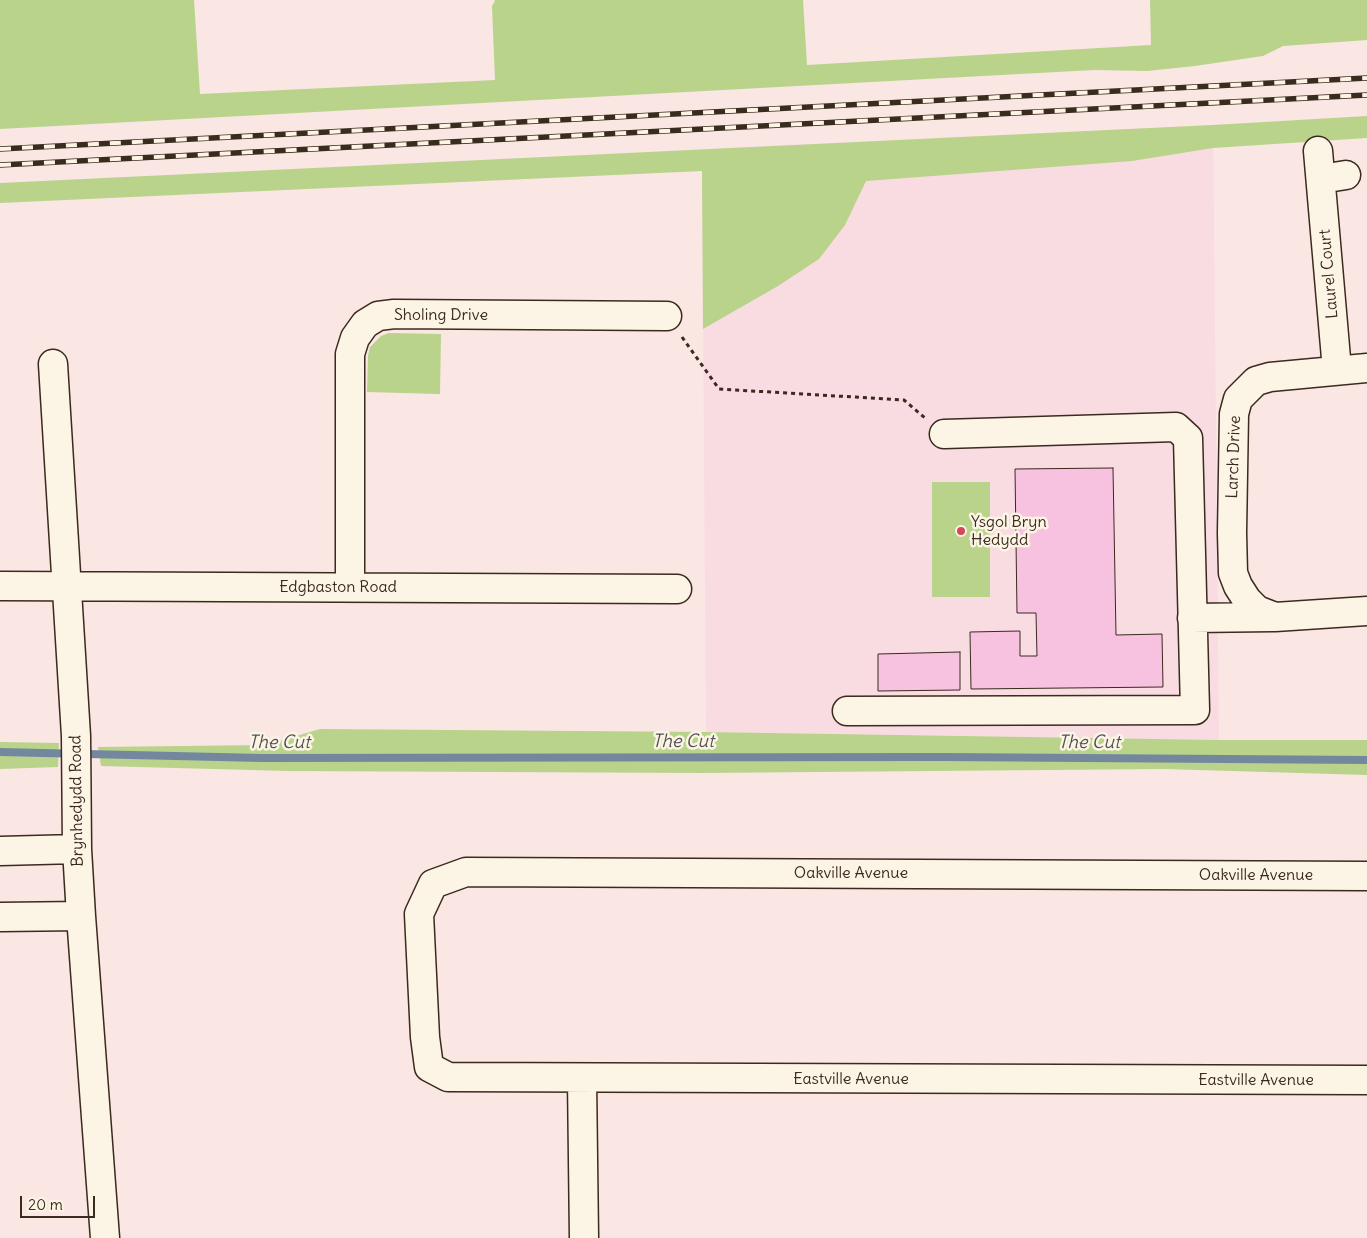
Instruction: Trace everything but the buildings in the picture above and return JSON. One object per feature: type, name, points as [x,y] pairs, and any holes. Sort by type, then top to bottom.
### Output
[{"type":"street","name":"Laurel Court","points":[[1318,151],[1334,177],[1337,370]]},
{"type":"street","name":"Sholing Drive","points":[[350,587],[350,354],[355,338],[365,324],[378,316],[394,314],[667,316]]},
{"type":"street","name":"Brynhedydd Road","points":[[53,364],[76,736],[77,849],[105,1238]]},
{"type":"street","name":"Larch Drive","points":[[1275,617],[1257,610],[1247,600],[1238,586],[1233,572],[1234,414],[1238,399],[1256,381],[1270,377],[1367,368]]},
{"type":"street","points":[[847,712],[1194,710],[1188,438],[1176,427],[944,434]]},
{"type":"street","name":"Edgbaston Road","points":[[0,586],[68,588],[677,589]]},
{"type":"street","points":[[1192,618],[1275,617],[1367,611]]},
{"type":"street","points":[[0,851],[77,849]]},
{"type":"street","name":"Oakville Avenue","points":[[422,976],[419,914],[432,884],[466,872],[1367,876]]},
{"type":"street","points":[[0,917],[81,916]]},
{"type":"street","name":"Eastville Avenue","points":[[422,976],[428,1067],[448,1078],[1367,1080]]},
{"type":"street","points":[[582,1079],[584,1238]]},
{"type":"path","points":[[667,316],[719,389],[904,400],[944,434]]},
{"type":"shaded area","name":"Ysgol Bryn Hedydd","points":[[1213,125],[1219,740],[706,732],[702,149]]},
{"type":"green space","points":[[0,0],[194,0],[200,94],[495,80],[492,6],[494,0],[803,0],[807,65],[1151,45],[1150,0],[1367,0],[1367,40],[1283,46],[1263,56],[1147,71],[1094,70],[0,129]]},
{"type":"green space","points":[[1367,116],[1367,138],[1213,148],[1132,161],[866,181],[845,225],[819,259],[778,286],[703,329],[702,171],[0,203],[0,183]]},
{"type":"green space","points":[[389,333],[441,334],[440,394],[367,392],[370,347],[381,336]]},
{"type":"green space","points":[[932,482],[990,482],[990,597],[932,597]]},
{"type":"green space","points":[[320,729],[706,732],[1219,740],[1367,740],[1367,775],[1164,769],[701,773],[288,771],[101,766],[98,747],[266,745]]},
{"type":"green space","points":[[0,742],[59,743],[58,767],[0,769]]},
{"type":"waterway","name":"The Cut","points":[[0,752],[262,758],[942,757],[1367,760]]},
{"type":"railway","points":[[0,149],[1367,78]]},
{"type":"railway","points":[[0,165],[1367,95]]},
{"type":"place","name":"Ysgol Bryn Hedydd","points":[[961,531]]}]
